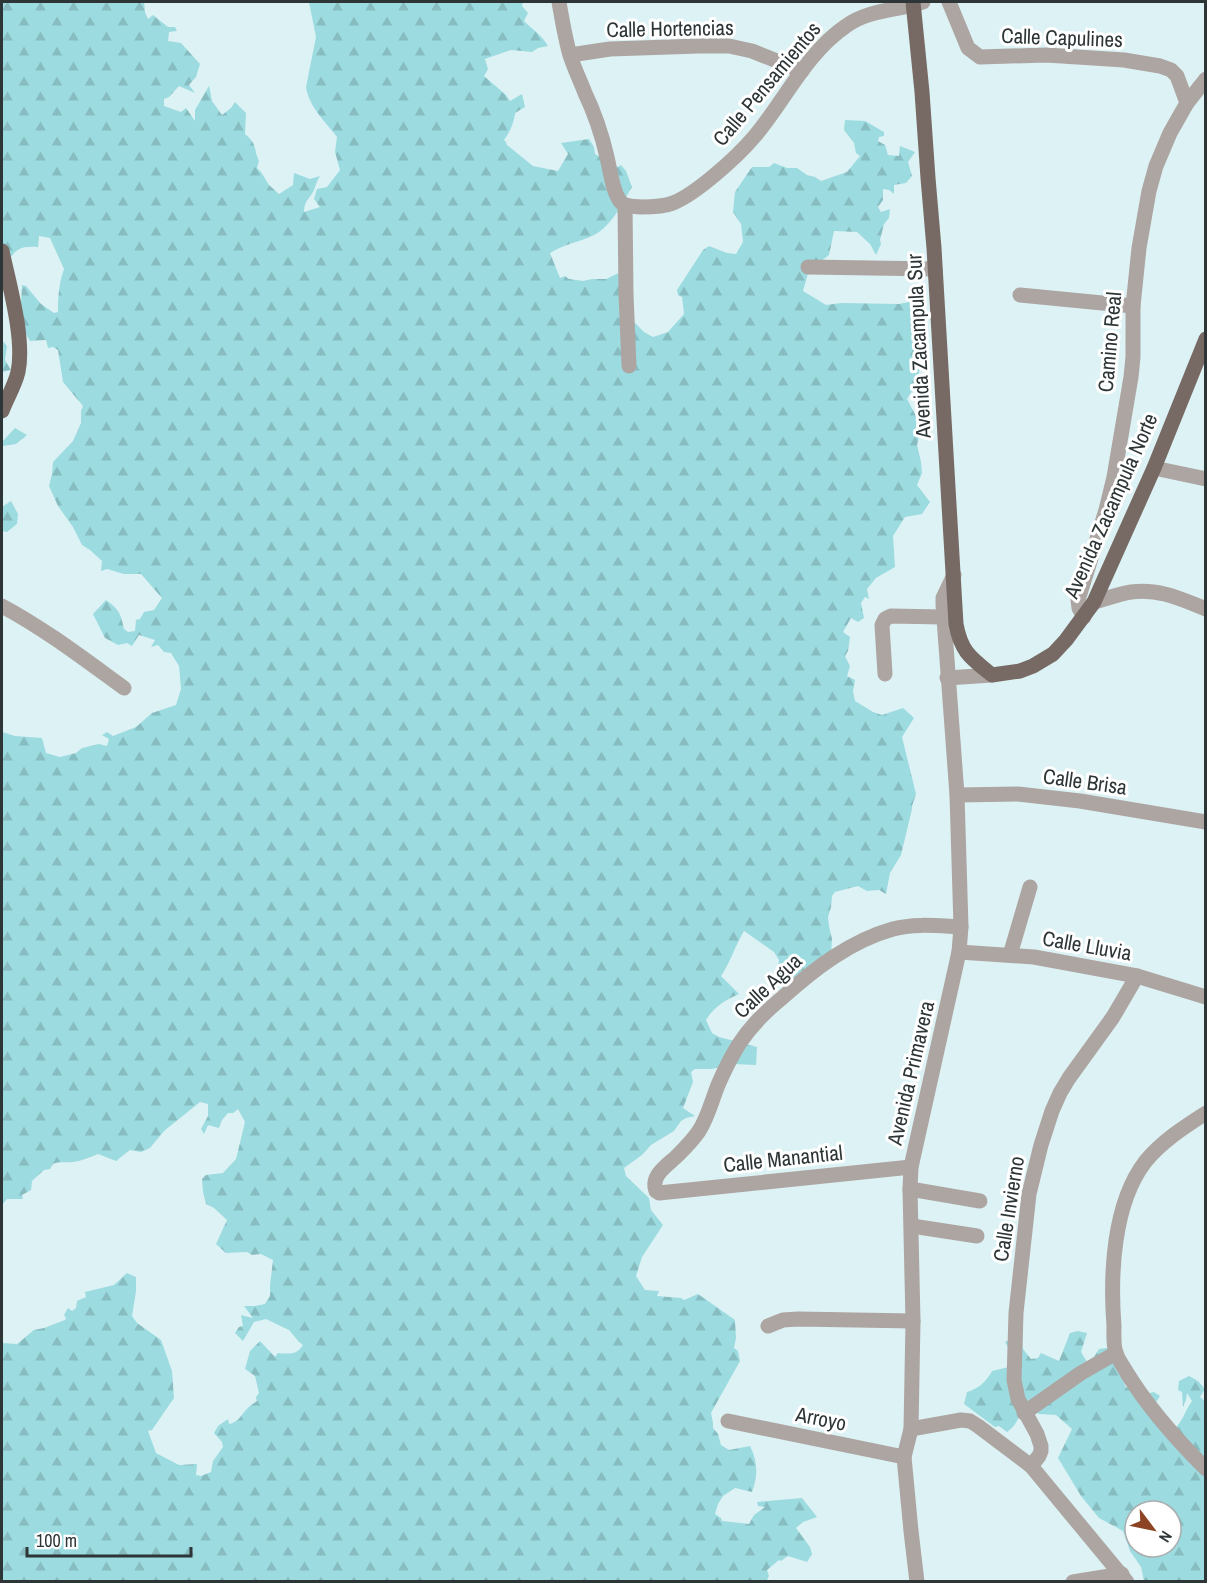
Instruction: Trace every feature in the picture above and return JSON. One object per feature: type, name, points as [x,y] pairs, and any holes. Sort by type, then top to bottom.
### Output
[{"type":"main road","name":"Avenida Zacampula Sur","points":[[916,3],[957,624],[960,643],[975,662],[992,675]]},
{"type":"main road","points":[[2,251],[20,348],[18,371],[2,411]]},
{"type":"main road","name":"Avenida Zacampula Norte","points":[[992,675],[1020,670],[1040,663],[1053,654],[1094,602],[1154,468],[1206,339]]},
{"type":"street","points":[[559,2],[570,55],[596,117],[615,190],[619,200],[625,205],[629,366]]},
{"type":"street","name":"Calle Capulines","points":[[949,2],[968,48],[980,57],[1046,56],[1124,60],[1160,66],[1171,70],[1177,76],[1186,103]]},
{"type":"street","name":"Calle Pensamientos","points":[[625,205],[651,207],[672,203],[705,182],[752,140],[802,71],[830,39],[860,18],[877,11],[916,3]]},
{"type":"street","name":"Calle Hortencias","points":[[570,55],[621,49],[729,46],[752,51],[802,71]]},
{"type":"street","name":"Camino Real","points":[[1084,617],[1078,608],[1078,600],[1111,493],[1131,377],[1133,306],[1139,248],[1149,191],[1156,166],[1170,133],[1186,103],[1206,79]]},
{"type":"street","points":[[808,267],[935,269]]},
{"type":"street","points":[[1020,295],[1133,306]]},
{"type":"street","points":[[1154,468],[1206,479]]},
{"type":"street","name":"Avenida Primavera","points":[[917,1581],[904,1457],[911,1430],[913,1321],[910,1188],[911,1167],[959,952],[961,927],[957,795],[943,598],[954,575]]},
{"type":"street","points":[[1094,602],[1130,592],[1144,591],[1167,594],[1206,609]]},
{"type":"street","points":[[2,606],[41,629],[124,688]]},
{"type":"street","points":[[885,674],[882,625],[885,619],[891,616],[944,617]]},
{"type":"street","points":[[947,678],[992,675]]},
{"type":"street","name":"Calle Brisa","points":[[957,795],[1018,794],[1080,801],[1206,822]]},
{"type":"street","points":[[1010,955],[1030,887]]},
{"type":"street","name":"Calle Agua","points":[[659,1193],[655,1190],[656,1178],[701,1128],[718,1086],[739,1044],[767,1010],[799,982],[846,949],[876,935],[909,926],[961,927]]},
{"type":"street","name":"Calle Lluvia","points":[[959,952],[1034,957],[1137,976],[1206,997]]},
{"type":"street","name":"Calle Invierno","points":[[1031,1466],[1041,1451],[1041,1446],[1018,1399],[1014,1380],[1016,1313],[1029,1194],[1041,1145],[1060,1093],[1113,1017],[1137,976]]},
{"type":"street","points":[[1206,1113],[1179,1130],[1158,1149],[1134,1179],[1127,1195],[1116,1245],[1112,1292],[1116,1353],[1140,1395],[1170,1432],[1206,1468]]},
{"type":"street","name":"Calle Manantial","points":[[659,1193],[911,1167]]},
{"type":"street","points":[[910,1188],[980,1200]]},
{"type":"street","points":[[912,1226],[977,1236]]},
{"type":"street","points":[[768,1326],[783,1320],[798,1319],[913,1321]]},
{"type":"street","points":[[1024,1413],[1081,1373],[1116,1353]]},
{"type":"street","points":[[911,1430],[952,1420],[969,1421],[1031,1466],[1124,1578]]},
{"type":"street","name":"Arroyo","points":[[728,1421],[904,1457]]},
{"type":"street","points":[[1072,1581],[1124,1578]]},
{"type":"green space","points":[[2,2],[144,2],[148,19],[153,15],[168,27],[175,27],[177,31],[169,32],[168,41],[181,43],[200,64],[196,77],[189,85],[195,93],[179,86],[164,99],[164,106],[181,112],[186,108],[195,121],[195,110],[209,86],[212,101],[222,115],[235,102],[246,113],[245,134],[255,147],[259,161],[257,168],[269,185],[279,194],[293,185],[294,173],[310,179],[320,176],[306,202],[304,212],[320,207],[314,199],[317,189],[327,187],[340,170],[335,152],[337,137],[310,101],[306,87],[316,37],[309,2],[523,2],[522,6],[528,13],[524,21],[548,46],[532,52],[511,50],[485,59],[488,69],[484,76],[510,101],[522,94],[525,107],[515,113],[504,140],[533,166],[558,171],[568,154],[561,143],[589,139],[595,154],[618,167],[621,165],[626,171],[632,187],[606,226],[594,235],[550,253],[560,278],[565,276],[569,279],[583,281],[606,279],[625,270],[625,313],[644,332],[653,337],[668,332],[684,314],[682,297],[678,295],[677,290],[703,250],[709,246],[736,254],[743,242],[741,224],[733,212],[735,192],[752,167],[769,167],[774,163],[787,168],[797,168],[821,181],[847,172],[860,156],[856,153],[854,143],[844,130],[845,120],[865,121],[884,132],[884,136],[879,137],[878,141],[885,145],[888,155],[899,156],[900,146],[915,152],[908,162],[912,176],[906,183],[894,185],[894,194],[883,189],[883,200],[878,207],[881,212],[890,209],[876,255],[870,244],[857,232],[834,231],[829,255],[809,270],[803,291],[826,305],[909,302],[923,311],[918,334],[927,348],[926,354],[921,362],[917,383],[907,399],[917,418],[916,426],[919,437],[917,445],[922,473],[917,485],[930,502],[922,514],[905,517],[893,536],[895,567],[876,578],[867,589],[869,599],[865,597],[861,603],[864,618],[858,622],[851,618],[843,632],[850,637],[845,656],[850,666],[847,676],[855,680],[853,691],[855,701],[882,715],[903,708],[914,718],[902,737],[916,794],[901,855],[890,873],[886,894],[879,890],[867,891],[858,886],[835,892],[832,896],[828,917],[832,939],[831,954],[806,978],[778,984],[777,989],[756,994],[753,991],[770,987],[777,974],[779,960],[774,952],[744,931],[721,976],[739,994],[720,1004],[706,1020],[712,1033],[719,1037],[757,1047],[756,1065],[733,1064],[712,1069],[695,1069],[691,1072],[693,1082],[683,1108],[695,1116],[681,1121],[674,1131],[651,1145],[624,1168],[626,1176],[649,1198],[651,1210],[663,1225],[642,1257],[636,1276],[645,1290],[659,1291],[657,1296],[684,1300],[698,1294],[735,1320],[734,1348],[738,1351],[740,1361],[711,1413],[713,1428],[718,1434],[721,1445],[729,1450],[750,1446],[755,1458],[756,1475],[752,1492],[735,1488],[723,1496],[715,1514],[722,1521],[749,1524],[754,1515],[765,1507],[758,1506],[757,1502],[802,1498],[817,1517],[803,1522],[796,1528],[810,1547],[812,1554],[807,1562],[788,1556],[779,1560],[767,1570],[769,1576],[766,1582],[2,1581],[2,1343],[17,1344],[34,1330],[65,1320],[64,1315],[68,1308],[72,1311],[76,1308],[77,1301],[86,1297],[85,1292],[114,1285],[127,1273],[136,1277],[132,1316],[137,1323],[161,1340],[172,1371],[174,1398],[152,1430],[148,1431],[156,1453],[179,1465],[197,1464],[196,1475],[201,1476],[211,1472],[213,1461],[223,1447],[222,1442],[214,1433],[218,1426],[228,1419],[229,1424],[236,1421],[257,1401],[256,1397],[259,1393],[255,1376],[245,1369],[250,1351],[260,1341],[275,1357],[278,1353],[295,1352],[303,1345],[289,1330],[266,1319],[254,1322],[243,1341],[235,1333],[239,1327],[243,1326],[241,1315],[253,1318],[244,1306],[265,1304],[270,1296],[273,1260],[261,1254],[226,1253],[216,1244],[227,1220],[206,1204],[203,1192],[202,1179],[206,1175],[223,1173],[236,1159],[245,1122],[238,1109],[233,1113],[228,1113],[219,1128],[208,1125],[204,1134],[201,1129],[208,1116],[208,1104],[200,1102],[164,1131],[150,1148],[141,1152],[130,1150],[116,1161],[98,1154],[86,1159],[53,1164],[50,1169],[44,1170],[32,1181],[31,1190],[22,1195],[23,1199],[7,1199],[2,1205],[2,732],[15,736],[42,738],[46,753],[60,757],[99,744],[107,746],[109,739],[102,735],[107,732],[113,736],[136,727],[152,713],[176,705],[181,689],[179,666],[171,653],[164,652],[158,645],[151,647],[155,640],[139,635],[132,646],[127,643],[118,645],[105,638],[93,614],[106,600],[119,612],[124,629],[128,632],[135,631],[136,620],[140,619],[144,612],[154,610],[162,598],[141,574],[124,574],[107,569],[101,571],[102,561],[82,545],[58,506],[49,486],[53,462],[73,441],[81,423],[83,406],[63,382],[58,350],[53,347],[48,348],[46,340],[30,341],[20,324],[22,285],[26,286],[41,304],[54,313],[58,312],[59,290],[64,269],[50,238],[39,236],[38,247],[19,249],[2,272]]},
{"type":"green space","points":[[2,340],[7,346],[5,360],[11,370],[2,372]]},
{"type":"green space","points":[[15,428],[27,435],[16,444],[3,446],[2,449],[2,442]]},
{"type":"green space","points":[[11,501],[18,514],[17,524],[7,532],[2,531],[2,507]]},
{"type":"green space","points":[[1078,1331],[1087,1333],[1081,1352],[1087,1362],[1099,1349],[1106,1348],[1113,1352],[1122,1369],[1125,1386],[1137,1396],[1154,1392],[1160,1396],[1149,1413],[1171,1431],[1180,1422],[1192,1401],[1187,1393],[1183,1407],[1182,1392],[1178,1390],[1179,1381],[1189,1376],[1205,1389],[1200,1397],[1206,1402],[1205,1581],[1144,1581],[1141,1567],[1136,1559],[1183,1559],[1183,1499],[1123,1499],[1123,1531],[1099,1518],[1081,1496],[1058,1458],[1072,1429],[1056,1415],[1039,1414],[1033,1410],[1020,1416],[1007,1432],[999,1426],[995,1427],[964,1404],[967,1392],[982,1384],[992,1371],[1009,1367],[1009,1349],[1005,1342],[1014,1337],[1023,1338],[1023,1349],[1031,1359],[1038,1358],[1041,1353],[1059,1361],[1070,1333]]}]
